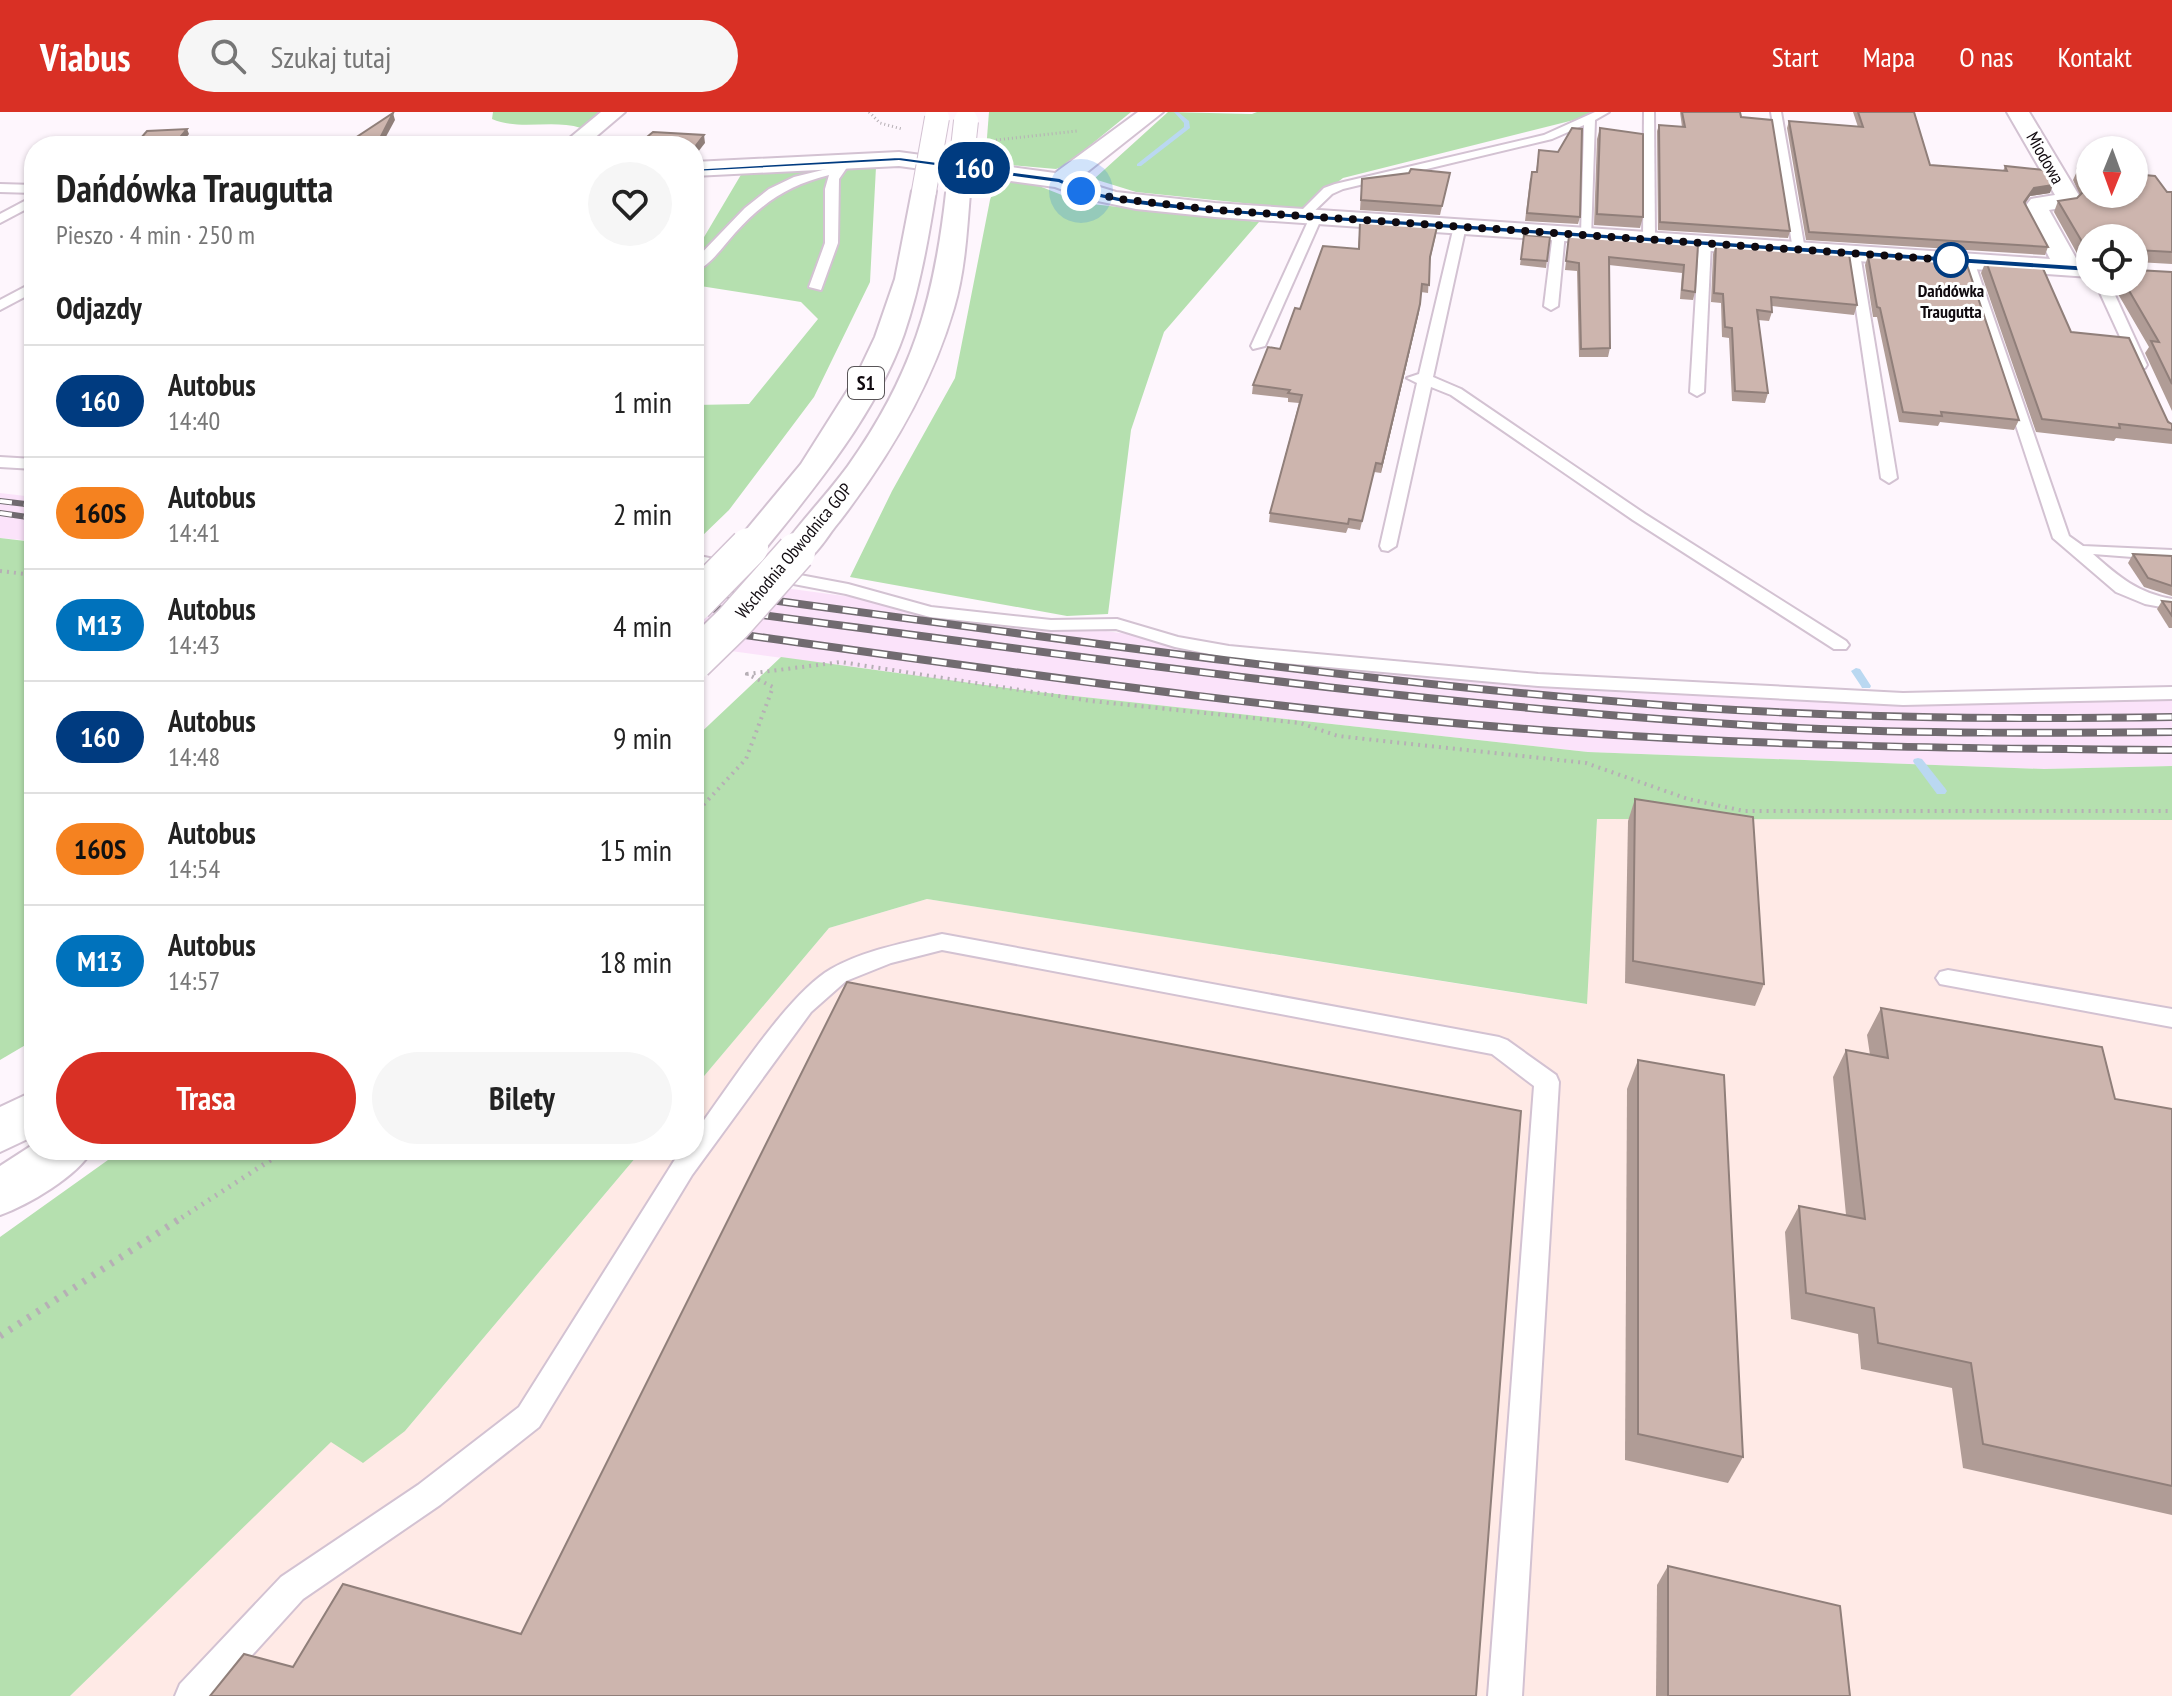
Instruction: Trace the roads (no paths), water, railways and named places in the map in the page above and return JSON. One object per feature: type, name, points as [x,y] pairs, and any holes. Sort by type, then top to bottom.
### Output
[{"type":"main road","points":[[584,136],[614,112]]},
{"type":"main road","points":[[1060,181],[1152,112]]},
{"type":"main road","name":"Miodowa","points":[[2018,112],[2068,197],[2064,201],[2039,204],[2036,208],[2076,264]]},
{"type":"main road","name":"Wschodnia Obwodnica GOP","points":[[704,593],[749,547],[814,469],[883,350],[908,279],[937,115]]},
{"type":"main road","name":"Wschodnia Obwodnica GOP","points":[[704,651],[796,552],[855,478],[910,387],[941,309],[950,271],[967,116]]},
{"type":"main road","points":[[704,169],[841,165],[899,159],[1060,181],[1081,191],[1120,199],[1215,210],[2076,268]]},
{"type":"main road","points":[[0,1132],[24,1117]]},
{"type":"main road","points":[[0,1193],[51,1160]]},
{"type":"lane","points":[[1258,346],[1309,216],[1328,191],[1548,137],[1604,112]]},
{"type":"lane","points":[[1649,112],[1649,240]]},
{"type":"lane","points":[[1776,112],[1799,250]]},
{"type":"lane","points":[[1587,235],[1590,119]]},
{"type":"lane","points":[[704,260],[752,209],[785,184],[841,165]]},
{"type":"lane","points":[[816,287],[832,239],[830,187],[841,165]]},
{"type":"lane","points":[[0,188],[24,189]]},
{"type":"lane","points":[[0,219],[24,206]]},
{"type":"lane","points":[[1388,546],[1419,379],[1460,226]]},
{"type":"lane","points":[[1551,306],[1559,233]]},
{"type":"lane","points":[[1697,392],[1705,243]]},
{"type":"lane","points":[[1854,254],[1889,478]]},
{"type":"lane","points":[[1968,261],[2061,538],[2081,551],[2119,589],[2147,602],[2172,604]]},
{"type":"lane","points":[[0,306],[24,292]]},
{"type":"lane","points":[[2108,296],[2147,379]]},
{"type":"lane","points":[[1419,379],[1456,392],[1639,517],[1840,645]]},
{"type":"lane","points":[[0,462],[24,463]]},
{"type":"lane","points":[[2081,551],[2095,549],[2172,555]]},
{"type":"lane","points":[[704,562],[848,589],[930,612],[1051,625],[1117,624],[1175,642],[1229,652],[1538,680],[1903,699],[2172,693]]},
{"type":"lane","points":[[704,1140],[803,1006],[838,975],[885,956],[942,942],[1499,1046],[1547,1082],[1505,1696]]},
{"type":"lane","points":[[1948,978],[2172,1018]]},
{"type":"lane","points":[[192,1696],[292,1588],[429,1495],[529,1417],[689,1160]]},
{"type":"waterway","points":[[1139,165],[1187,128],[1187,122],[1176,113]]},
{"type":"waterway","points":[[1856,671],[1866,686]]},
{"type":"waterway","points":[[1918,761],[1941,791]]},
{"type":"railway","points":[[0,501],[24,504]]},
{"type":"railway","points":[[0,513],[24,517]]},
{"type":"railway","points":[[704,591],[1281,667],[1517,693],[1769,712],[1904,717],[2172,717]]},
{"type":"railway","points":[[704,607],[1245,678],[1660,719],[1846,730],[2172,732]]},
{"type":"railway","points":[[704,629],[1130,688],[1458,723],[1643,737],[1794,744],[2172,750]]},
{"type":"place","name":"Dańdówka Traugutta","points":[[1951,260]]}]
